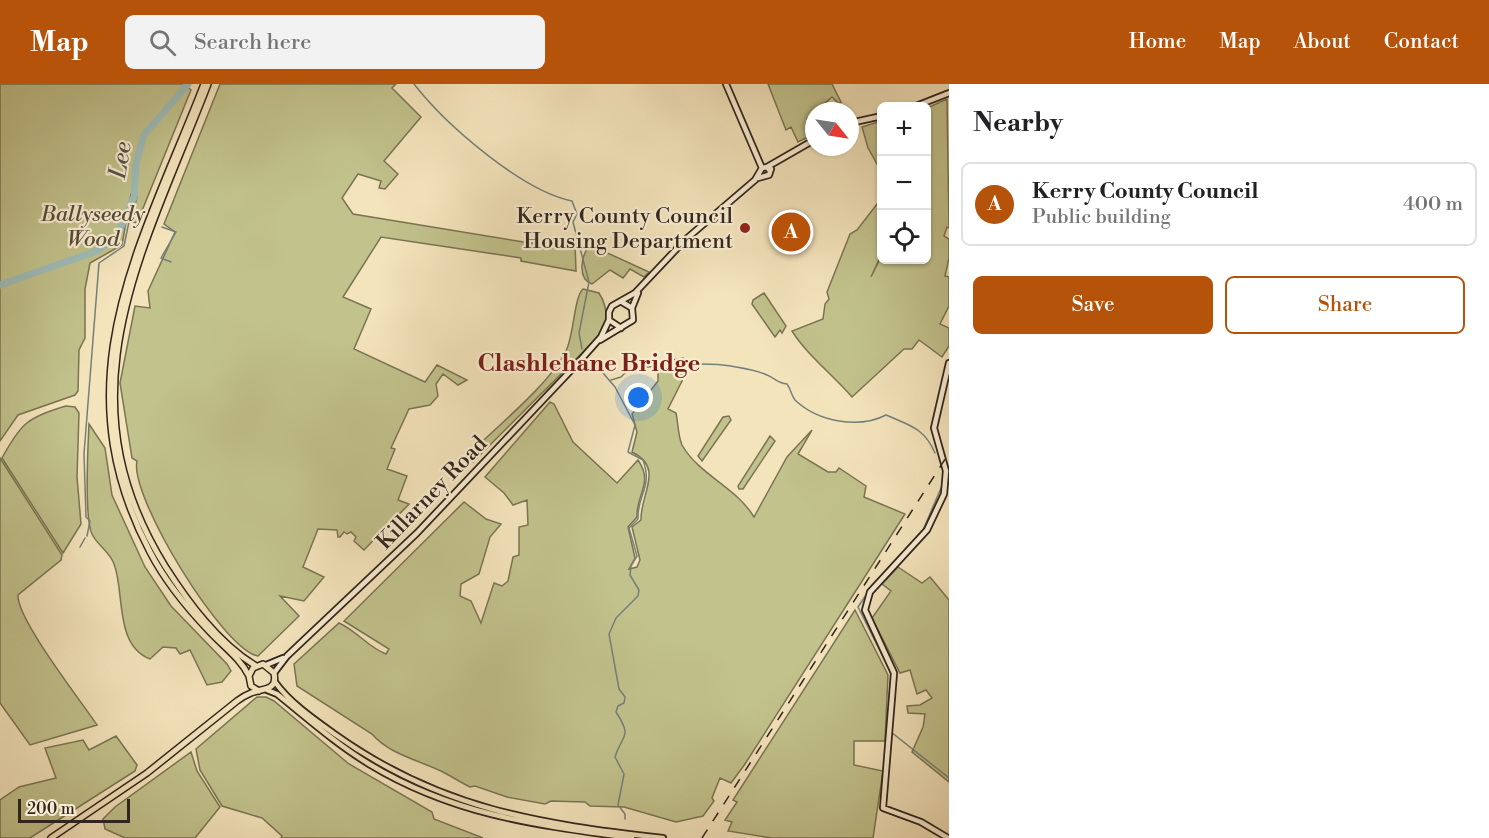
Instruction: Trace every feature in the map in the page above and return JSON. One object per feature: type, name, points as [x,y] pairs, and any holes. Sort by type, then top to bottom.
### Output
[{"type":"highway","points":[[204,84],[122,297],[110,362],[110,420],[124,491],[151,553],[194,615],[242,665],[249,679],[259,691]]},
{"type":"highway","points":[[51,838],[147,772],[237,701],[259,691],[267,690],[275,682],[274,673],[266,665],[256,666],[228,644],[198,612],[154,549],[129,490],[115,419],[115,362],[126,300],[208,84]]},
{"type":"highway","points":[[237,701],[256,666]]},
{"type":"main road","points":[[726,84],[765,170]]},
{"type":"main road","points":[[926,102],[949,93]]},
{"type":"main road","points":[[859,121],[877,117]]},
{"type":"main road","points":[[641,288],[632,308],[633,320],[621,328],[609,320],[610,309],[641,288],[685,240],[765,170],[805,146]]},
{"type":"main road","points":[[622,302],[632,308]]},
{"type":"main road","name":"Killarney Road","points":[[594,346],[609,320]]},
{"type":"main road","name":"Killarney Road","points":[[274,673],[287,656],[417,533],[594,346],[621,328]]},
{"type":"main road","points":[[948,838],[921,822],[883,808],[894,673],[865,610],[870,592],[927,530],[944,494],[946,471],[934,425],[949,363]]},
{"type":"main road","name":"Killarney Road","points":[[266,665],[287,656]]},
{"type":"main road","points":[[275,682],[292,701],[355,749],[383,766],[441,794],[491,810],[539,821],[663,838]]},
{"type":"main road","points":[[267,690],[277,694],[367,763],[437,798],[514,821],[555,829],[632,838]]},
{"type":"green space","name":"Ballyseedy Wood","points":[[0,84],[184,84],[191,90],[137,223],[131,221],[137,197],[131,194],[122,245],[90,263],[85,289],[85,338],[79,350],[78,391],[75,395],[18,415],[0,441]]},
{"type":"green space","points":[[220,84],[396,84],[392,88],[421,117],[384,161],[398,174],[385,189],[379,188],[381,181],[358,174],[342,198],[353,214],[530,243],[575,243],[576,271],[521,261],[521,258],[381,237],[343,297],[371,309],[354,349],[425,382],[437,365],[467,380],[458,385],[443,374],[436,384],[438,396],[430,405],[409,409],[391,448],[395,449],[387,469],[407,476],[398,500],[409,504],[364,550],[354,541],[356,537],[351,532],[347,534],[344,532],[338,537],[337,530],[318,529],[303,567],[324,577],[304,601],[280,596],[299,616],[258,656],[242,647],[223,628],[181,569],[163,536],[138,479],[137,461],[132,458],[120,383],[135,306],[150,308],[148,291],[175,232],[164,224]]},
{"type":"green space","points":[[768,84],[832,84],[841,102],[837,102],[832,97],[826,102],[805,102],[805,138],[798,142],[791,127],[786,130]]},
{"type":"green space","points":[[947,99],[949,228],[947,227],[944,236],[949,239],[949,258],[945,276],[949,277],[949,306],[940,324],[949,328],[949,346],[942,357],[919,340],[912,349],[904,349],[852,397],[805,348],[792,331],[823,319],[825,304],[829,299],[827,292],[850,234],[857,230],[877,204],[877,264],[871,277],[878,264],[931,264],[931,106]]},
{"type":"green space","points":[[877,122],[877,164],[868,148],[862,127]]},
{"type":"green space","points":[[590,245],[649,272],[644,277],[630,269],[623,278],[610,270],[592,284],[587,281],[582,272],[584,255]]},
{"type":"green space","points":[[583,289],[599,293],[606,311],[605,330],[473,462],[467,456],[521,406],[558,364],[569,344],[578,300]]},
{"type":"green space","points":[[764,293],[786,326],[782,333],[780,330],[775,337],[752,304],[753,300]]},
{"type":"green space","points":[[683,358],[685,362],[682,381],[668,409],[676,413],[682,445],[698,465],[738,497],[754,517],[787,457],[812,430],[798,454],[828,472],[836,472],[839,468],[866,486],[864,497],[905,514],[745,764],[731,783],[720,778],[712,798],[714,801],[703,816],[676,822],[624,807],[590,806],[585,802],[551,801],[545,804],[507,797],[475,786],[470,787],[441,771],[387,747],[372,734],[297,686],[294,664],[339,623],[386,654],[389,649],[344,621],[464,502],[486,519],[501,524],[490,537],[479,574],[461,584],[460,596],[471,601],[481,623],[494,583],[502,586],[508,581],[513,557],[519,555],[519,527],[528,525],[527,500],[513,505],[504,493],[485,477],[550,402],[554,404],[573,442],[617,483],[638,460],[643,468],[644,482],[637,517],[628,527],[635,558],[629,569],[637,567],[640,560],[632,527],[641,520],[649,474],[642,458],[632,452],[637,432],[632,414],[658,381],[658,363]]},
{"type":"green space","points":[[66,406],[75,407],[79,413],[77,477],[81,524],[63,553],[2,458],[27,423],[43,414]]},
{"type":"green space","points":[[729,416],[731,420],[702,461],[698,456],[723,417]]},
{"type":"green space","points":[[89,424],[105,448],[112,495],[145,567],[171,606],[227,664],[231,671],[222,682],[207,685],[190,650],[180,654],[176,648],[163,647],[150,659],[139,652],[131,642],[123,617],[114,564],[94,538],[90,526],[87,481]]},
{"type":"green space","points":[[770,436],[775,441],[743,489],[739,489],[738,486]]},
{"type":"green space","points":[[0,458],[62,555],[61,560],[18,595],[20,606],[38,640],[97,725],[30,745],[0,703]]},
{"type":"green space","points":[[898,567],[922,583],[930,577],[949,600],[949,782],[912,752],[923,727],[925,714],[908,713],[907,706],[920,705],[932,698],[926,690],[917,694],[910,670],[900,673],[872,618],[891,591],[882,584]]},
{"type":"green space","points":[[855,610],[888,675],[885,741],[854,741],[854,765],[883,771],[873,838],[772,838],[728,831],[732,822],[725,820],[737,802],[733,800]]},
{"type":"green space","points":[[257,697],[266,697],[274,701],[349,764],[432,812],[434,819],[483,838],[281,838],[282,836],[262,818],[222,806],[200,770],[196,749]]},
{"type":"green space","points":[[116,736],[137,765],[135,771],[30,838],[0,838],[0,800],[19,787],[56,778],[45,748],[83,740],[89,750]]},
{"type":"green space","points":[[191,752],[197,771],[220,807],[195,838],[125,838],[105,829],[103,819],[115,807]]},
{"type":"waterway","name":"Lee","points":[[0,285],[97,251],[117,236],[134,197],[136,163],[144,135],[188,84]]},
{"type":"waterway","points":[[414,84],[445,118],[486,154],[531,184],[552,195],[572,201],[577,214],[573,222],[589,282],[579,333],[582,349]]},
{"type":"waterway","points":[[87,536],[90,521],[86,517],[84,454],[99,263],[124,246],[134,197]]},
{"type":"waterway","points":[[130,215],[141,219]]},
{"type":"waterway","points":[[162,227],[176,232],[161,258],[171,262]]},
{"type":"waterway","points":[[591,359],[615,387],[635,425],[628,452],[643,460],[646,470],[646,484],[638,510],[638,519],[629,528],[637,556],[631,566],[630,575],[639,590],[638,596],[616,618],[609,634],[619,689],[625,697],[624,703],[618,706],[616,712],[625,732],[615,757],[624,774],[618,805],[625,814],[625,819]]},
{"type":"waterway","points":[[611,380],[621,377],[629,369],[666,365],[707,364],[749,369],[787,384],[795,400],[815,414],[851,422],[864,422],[886,415],[903,422],[921,433],[935,453]]},
{"type":"waterway","points":[[870,588],[923,530],[941,488]]},
{"type":"waterway","points":[[80,547],[85,538]]},
{"type":"waterway","points":[[868,592],[858,607],[891,673],[887,730]]},
{"type":"waterway","points":[[891,732],[949,778]]},
{"type":"railway","points":[[702,838],[949,453]]},
{"type":"place","name":"Kerry County Council Housing Department","points":[[745,228]]},
{"type":"place","name":"Kerry County Council","points":[[791,232]]},
{"type":"district","name":"Clashlehane Bridge","points":[[589,363]]}]
